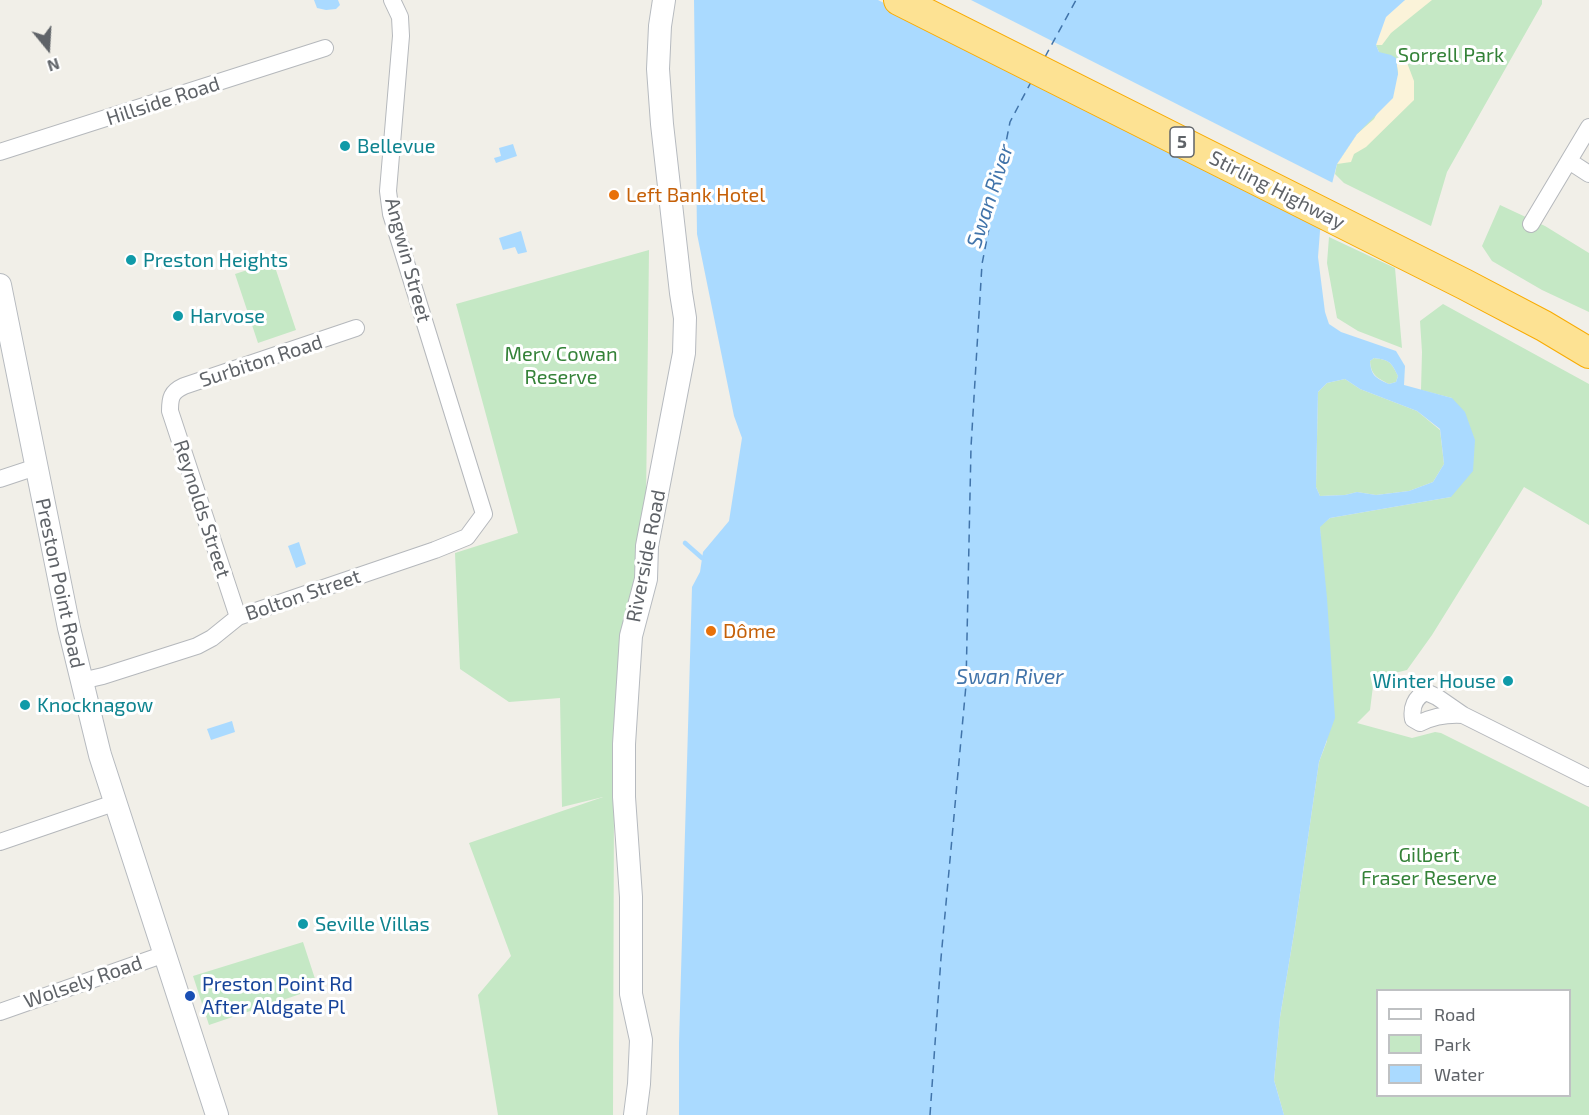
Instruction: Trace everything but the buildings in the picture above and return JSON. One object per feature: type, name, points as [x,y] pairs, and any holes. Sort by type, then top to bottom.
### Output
[{"type":"highway","name":"Stirling Highway","points":[[899,0],[1468,277],[1589,328]]},
{"type":"highway","name":"Stirling Highway","points":[[934,0],[1468,277],[1589,352]]},
{"type":"street","name":"Angwin Street","points":[[392,0],[400,16],[401,36],[388,191],[391,214],[484,514]]},
{"type":"street","name":"Riverside Road","points":[[627,1115],[630,1102],[630,1055],[621,1004],[620,865],[616,767],[620,667],[631,584],[659,446],[674,353],[666,231],[647,43],[652,0]]},
{"type":"street","name":"Riverside Road","points":[[635,1115],[641,1040],[631,994],[631,897],[624,797],[625,707],[631,636],[646,579],[647,546],[684,353],[685,318],[662,124],[658,69],[664,0]]},
{"type":"street","name":"Hillside Road","points":[[0,152],[325,48]]},
{"type":"street","points":[[1531,224],[1589,127]]},
{"type":"street","points":[[1569,161],[1589,174]]},
{"type":"street","name":"Preston Point Road","points":[[0,285],[81,681],[100,755],[217,1115]]},
{"type":"street","name":"Surbiton Road","points":[[170,400],[177,389],[184,386],[356,328]]},
{"type":"street","name":"Reynolds Street","points":[[170,400],[170,411],[238,617]]},
{"type":"street","points":[[0,479],[36,467]]},
{"type":"street","name":"Bolton Street","points":[[81,681],[197,646],[212,638],[238,617],[467,537],[484,514]]},
{"type":"street","points":[[1463,715],[1589,778]]},
{"type":"street","points":[[0,842],[114,803]]},
{"type":"street","name":"Wolsely Road","points":[[0,1011],[165,954]]},
{"type":"green space","name":"Sorrell Park","points":[[1405,0],[1542,0],[1542,4],[1447,172],[1431,226],[1344,183],[1335,174],[1337,164],[1357,134],[1379,52],[1376,45]]},
{"type":"green space","points":[[1500,205],[1545,226],[1589,253],[1589,312],[1542,290],[1492,261],[1482,246]]},
{"type":"green space","points":[[1329,237],[1395,268],[1402,348],[1358,331],[1337,318],[1327,263]]},
{"type":"green space","name":"Merv Cowan Reserve","points":[[649,250],[646,501],[614,794],[613,1115],[498,1115],[478,995],[511,956],[469,843],[603,797],[562,807],[560,698],[509,702],[460,669],[455,553],[518,533],[456,304]]},
{"type":"green space","points":[[269,263],[275,267],[296,330],[258,343],[235,274]]},
{"type":"green space","name":"Gilbert Fraser Reserve","points":[[1443,304],[1589,384],[1589,525],[1524,487],[1432,635],[1407,670],[1374,678],[1370,710],[1357,723],[1412,738],[1435,732],[1441,733],[1589,807],[1589,1115],[1284,1115],[1274,1080],[1280,1017],[1319,762],[1327,741],[1320,526],[1330,518],[1451,497],[1452,398],[1421,390],[1420,321]]},
{"type":"green space","points":[[1374,358],[1387,361],[1392,365],[1398,376],[1396,382],[1389,384],[1375,376],[1370,361]]},
{"type":"green space","points":[[1345,379],[1360,389],[1417,411],[1440,430],[1444,464],[1433,482],[1409,491],[1376,495],[1357,492],[1320,496],[1316,487],[1318,392],[1327,383]]},
{"type":"green space","points":[[303,942],[318,988],[209,1025],[193,976]]},
{"type":"sand","points":[[1405,0],[1432,0],[1391,33],[1382,45],[1376,45],[1386,17]]},
{"type":"sand","points":[[1396,58],[1406,60],[1414,81],[1414,100],[1366,147],[1354,154],[1351,162],[1337,164],[1357,134],[1374,119],[1398,74]]},
{"type":"water","points":[[314,0],[338,0],[340,5],[336,9],[326,10],[317,8]]},
{"type":"water","name":"Swan River","points":[[694,0],[1405,0],[1386,17],[1376,45],[1379,52],[1396,58],[1398,74],[1393,98],[1357,134],[1337,164],[1320,231],[1318,257],[1325,312],[1329,324],[1341,332],[1396,351],[1405,366],[1404,385],[1452,398],[1465,412],[1475,440],[1473,471],[1451,497],[1330,518],[1320,527],[1335,718],[1319,762],[1280,1017],[1274,1080],[1284,1115],[679,1115],[692,587],[700,572],[703,552],[729,521],[742,438],[734,416],[697,234]],"holes":[[[1374,358],[1387,361],[1392,365],[1398,376],[1396,382],[1389,384],[1375,376],[1370,361]],[[1345,379],[1360,389],[1417,411],[1440,429],[1444,464],[1433,482],[1409,491],[1376,495],[1357,492],[1320,496],[1316,487],[1318,392],[1327,383]]]},
{"type":"water","points":[[513,144],[517,156],[496,163],[494,158],[501,156],[499,148]]},
{"type":"water","points":[[521,231],[527,252],[518,254],[515,247],[503,250],[499,238]]},
{"type":"water","points":[[299,542],[306,564],[296,568],[288,546]]},
{"type":"water","points":[[232,721],[235,732],[211,740],[207,729]]},
{"type":"pier","points":[[878,0],[971,0],[1335,184],[1324,225]]},
{"type":"waterway","points":[[685,543],[702,558]]},
{"type":"ferry route","points":[[1045,57],[1076,0]]},
{"type":"ferry route","points":[[930,1115],[941,958],[966,685],[971,447],[982,264],[1010,122],[1031,82]]},
{"type":"place","name":"Bellevue","points":[[345,146]]},
{"type":"place","name":"Left Bank Hotel","points":[[614,195]]},
{"type":"place","name":"Preston Heights","points":[[131,260]]},
{"type":"place","name":"Harvose","points":[[178,316]]},
{"type":"place","name":"Dôme","points":[[711,631]]},
{"type":"place","name":"Winter House","points":[[1508,681]]},
{"type":"place","name":"Knocknagow","points":[[25,705]]},
{"type":"place","name":"Seville Villas","points":[[303,924]]},
{"type":"place","name":"Preston Point Rd After Aldgate Pl","points":[[190,996]]}]
